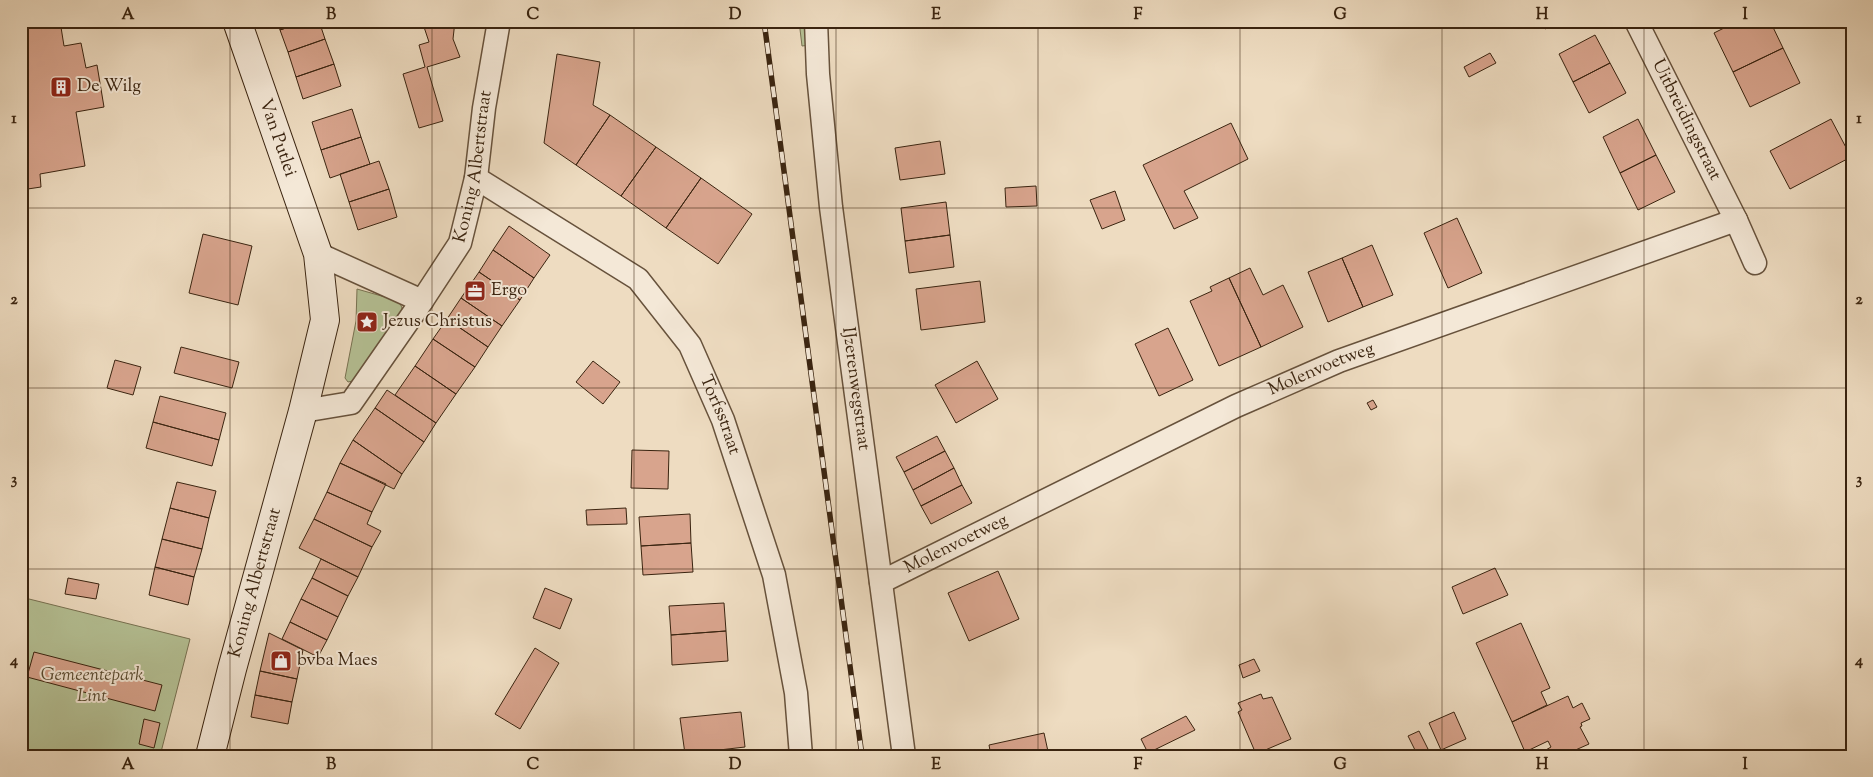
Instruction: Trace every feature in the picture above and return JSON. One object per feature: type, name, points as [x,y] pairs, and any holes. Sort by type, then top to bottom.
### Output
[{"type":"street","name":"Van Putlei","points":[[237,21],[318,254]]},
{"type":"street","name":"Koning Albertstraat","points":[[303,411],[351,404],[460,243],[476,178],[484,108],[499,21]]},
{"type":"street","name":"IJzerenwegstraat","points":[[816,21],[818,74],[831,207],[904,756]]},
{"type":"street","name":"Uitbreidingstraat","points":[[1636,21],[1736,220]]},
{"type":"street","name":"Torfsstraat","points":[[476,178],[638,279],[690,345],[723,420],[774,575],[796,693],[801,756]]},
{"type":"street","points":[[1736,220],[1755,263]]},
{"type":"street","name":"Molenvoetweg","points":[[881,582],[1236,406],[1339,361],[1736,220]]},
{"type":"street","points":[[318,254],[422,301]]},
{"type":"street","name":"Koning Albertstraat","points":[[210,756],[303,411],[325,320],[318,254]]},
{"type":"green space","points":[[799,21],[809,21],[810,45],[802,46]]},
{"type":"green space","points":[[357,289],[399,301],[402,308],[401,314],[353,381],[348,382],[345,378],[356,321]]},
{"type":"green space","name":"Gemeentepark Lint","points":[[21,597],[190,639],[160,756],[21,756]]},
{"type":"building","name":"De Wilg","points":[[21,21],[60,21],[64,46],[81,43],[86,68],[97,65],[104,107],[76,112],[85,166],[40,174],[41,187],[21,190]]},
{"type":"building","points":[[277,21],[306,21],[280,30]]},
{"type":"building","points":[[306,21],[319,21],[325,39],[288,52],[280,30]]},
{"type":"building","points":[[422,21],[455,21],[453,39],[460,57],[427,67],[443,121],[419,128],[403,74],[425,67],[419,45],[429,42]]},
{"type":"building","points":[[1541,21],[1559,21],[1545,29]]},
{"type":"building","points":[[1738,21],[1770,21],[1783,48],[1733,72],[1714,33]]},
{"type":"building","points":[[1595,35],[1610,63],[1573,82],[1559,54]]},
{"type":"building","points":[[325,39],[334,64],[296,77],[288,52]]},
{"type":"building","points":[[1783,48],[1800,83],[1750,107],[1733,72]]},
{"type":"building","points":[[1490,53],[1496,63],[1469,77],[1464,67]]},
{"type":"building","points":[[557,54],[600,62],[593,105],[610,115],[576,165],[544,143]]},
{"type":"building","points":[[1610,63],[1626,93],[1589,113],[1573,82]]},
{"type":"building","points":[[334,64],[341,86],[303,99],[296,77]]},
{"type":"building","points":[[352,109],[361,137],[321,150],[312,122]]},
{"type":"building","points":[[610,115],[656,147],[621,196],[576,165]]},
{"type":"building","points":[[1638,119],[1656,155],[1620,173],[1603,137]]},
{"type":"building","points":[[1831,119],[1851,157],[1790,189],[1770,151]]},
{"type":"building","points":[[1231,123],[1248,159],[1184,191],[1198,218],[1174,229],[1143,165]]},
{"type":"building","points":[[361,137],[370,164],[330,178],[321,150]]},
{"type":"building","points":[[940,141],[945,174],[900,180],[895,148]]},
{"type":"building","points":[[656,147],[701,178],[666,228],[621,196]]},
{"type":"building","points":[[1656,155],[1675,192],[1638,210],[1620,173]]},
{"type":"building","points":[[379,161],[389,189],[349,202],[340,174]]},
{"type":"building","points":[[701,178],[752,214],[718,264],[666,228]]},
{"type":"building","points":[[1036,186],[1037,206],[1006,207],[1005,188]]},
{"type":"building","points":[[389,189],[397,217],[358,230],[349,202]]},
{"type":"building","points":[[1115,191],[1125,220],[1102,229],[1090,200]]},
{"type":"building","points":[[946,202],[950,235],[905,241],[901,208]]},
{"type":"building","points":[[1457,218],[1482,273],[1448,288],[1424,233]]},
{"type":"building","points":[[509,226],[550,255],[534,278],[493,250]]},
{"type":"building","points":[[203,234],[252,246],[238,305],[189,293]]},
{"type":"building","points":[[950,235],[954,267],[909,273],[905,241]]},
{"type":"building","points":[[1372,245],[1393,295],[1363,307],[1342,258]]},
{"type":"building","points":[[493,250],[534,278],[520,300],[479,272]]},
{"type":"building","points":[[1342,258],[1363,307],[1328,322],[1308,272]]},
{"type":"building","points":[[1250,268],[1263,295],[1283,285],[1303,327],[1261,347],[1229,278]]},
{"type":"building","points":[[479,272],[520,300],[502,326],[461,298]]},
{"type":"building","points":[[1229,278],[1261,347],[1219,366],[1190,301],[1212,291],[1210,287]]},
{"type":"building","points":[[980,281],[985,322],[921,330],[916,289]]},
{"type":"building","points":[[461,298],[502,326],[488,347],[447,319]]},
{"type":"building","points":[[447,319],[488,347],[475,367],[433,339]]},
{"type":"building","points":[[1168,328],[1193,380],[1159,396],[1135,344]]},
{"type":"building","points":[[433,339],[475,367],[456,394],[415,366]]},
{"type":"building","points":[[181,347],[239,362],[232,388],[174,373]]},
{"type":"building","points":[[115,360],[141,367],[133,395],[107,388]]},
{"type":"building","points":[[593,361],[620,382],[603,404],[576,382]]},
{"type":"building","points":[[977,361],[998,399],[956,423],[935,385]]},
{"type":"building","points":[[415,366],[456,394],[436,423],[395,395]]},
{"type":"building","points":[[387,390],[436,423],[424,442],[375,408]]},
{"type":"building","points":[[160,396],[226,413],[219,440],[153,422]]},
{"type":"building","points":[[1373,400],[1377,407],[1371,410],[1367,403]]},
{"type":"building","points":[[375,408],[424,442],[402,474],[353,440]]},
{"type":"building","points":[[153,422],[219,440],[212,466],[146,448]]},
{"type":"building","points":[[937,436],[945,451],[904,472],[896,457]]},
{"type":"building","points":[[353,440],[402,474],[394,489],[340,463]]},
{"type":"building","points":[[632,450],[669,451],[668,489],[631,488]]},
{"type":"building","points":[[945,451],[954,468],[913,490],[904,472]]},
{"type":"building","points":[[340,463],[386,484],[372,512],[327,492]]},
{"type":"building","points":[[954,468],[962,485],[921,506],[913,490]]},
{"type":"building","points":[[177,482],[216,491],[209,518],[170,508]]},
{"type":"building","points":[[962,485],[972,503],[931,524],[921,506]]},
{"type":"building","points":[[327,492],[372,512],[367,524],[381,531],[372,547],[314,519]]},
{"type":"building","points":[[170,508],[209,518],[202,549],[162,539]]},
{"type":"building","points":[[626,508],[627,524],[587,525],[586,510]]},
{"type":"building","points":[[690,514],[691,543],[641,546],[639,517]]},
{"type":"building","points":[[314,519],[372,547],[358,577],[299,548]]},
{"type":"building","points":[[162,539],[202,549],[194,577],[155,567]]},
{"type":"building","points":[[691,543],[693,572],[643,575],[641,546]]},
{"type":"building","points":[[321,559],[358,577],[348,596],[312,578]]},
{"type":"building","points":[[155,567],[194,577],[188,605],[149,595]]},
{"type":"building","points":[[1495,568],[1508,595],[1463,614],[1452,587]]},
{"type":"building","points":[[998,571],[1019,619],[969,641],[948,593]]},
{"type":"building","points":[[68,578],[99,584],[96,599],[65,594]]},
{"type":"building","points":[[312,578],[348,596],[338,617],[301,599]]},
{"type":"building","points":[[545,588],[572,599],[560,629],[533,618]]},
{"type":"building","points":[[301,599],[338,617],[327,640],[290,622]]},
{"type":"building","points":[[724,603],[726,631],[671,635],[669,606]]},
{"type":"building","points":[[290,622],[327,640],[318,657],[282,639]]},
{"type":"building","points":[[1521,623],[1550,688],[1541,692],[1547,705],[1512,722],[1476,643]]},
{"type":"building","points":[[726,631],[728,661],[672,665],[671,635]]},
{"type":"building","name":"bvba Maes","points":[[269,633],[303,650],[297,679],[260,671]]},
{"type":"building","points":[[535,648],[559,663],[520,729],[495,714]]},
{"type":"building","points":[[34,652],[162,685],[155,711],[27,677]]},
{"type":"building","points":[[1254,659],[1260,671],[1243,678],[1239,665]]},
{"type":"building","points":[[260,671],[297,679],[292,702],[255,695]]},
{"type":"building","points":[[1261,694],[1263,699],[1272,697],[1291,739],[1256,754],[1238,712],[1242,710],[1238,703]]},
{"type":"building","points":[[255,695],[292,702],[288,724],[251,717]]},
{"type":"building","points":[[1568,696],[1573,708],[1582,703],[1590,719],[1581,723],[1582,726],[1580,727],[1589,744],[1562,756],[1546,756],[1544,751],[1551,747],[1548,741],[1525,752],[1512,722]]},
{"type":"building","points":[[741,712],[745,747],[685,754],[680,718]]},
{"type":"building","points":[[1454,712],[1466,739],[1441,750],[1429,723]]},
{"type":"building","points":[[1186,716],[1195,730],[1148,753],[1141,739]]},
{"type":"building","points":[[144,719],[160,723],[154,748],[139,744]]},
{"type":"building","points":[[1419,731],[1428,749],[1417,754],[1408,736]]},
{"type":"building","points":[[1044,733],[1049,756],[991,756],[989,745]]},
{"type":"railway","points":[[764,21],[862,756]]},
{"type":"place","name":"De Wilg","points":[[61,87]]},
{"type":"place","name":"Ergo","points":[[475,291]]},
{"type":"place","name":"Jezus Christus","points":[[367,322]]},
{"type":"place","name":"bvba Maes","points":[[281,661]]}]
